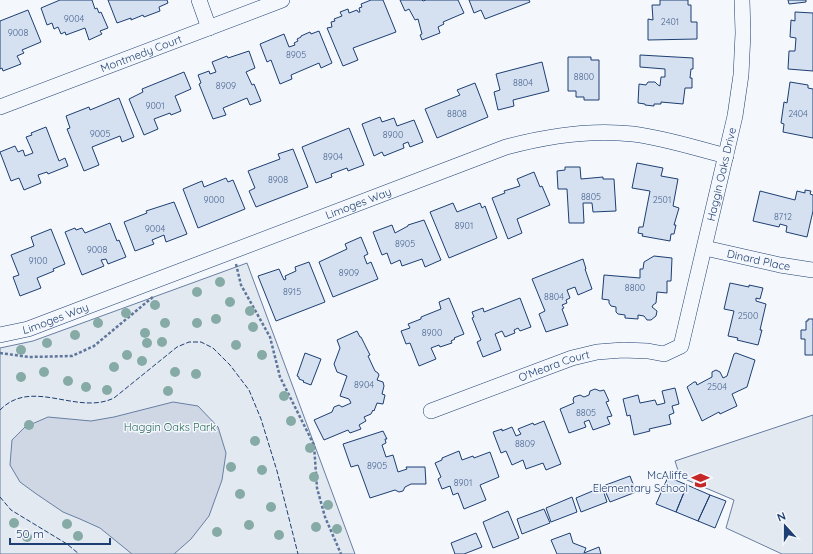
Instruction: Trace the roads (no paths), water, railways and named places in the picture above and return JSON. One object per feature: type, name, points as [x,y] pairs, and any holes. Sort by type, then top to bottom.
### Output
[{"type":"street","points":[[199,0],[209,28]]},
{"type":"street","name":"Montmedy Court","points":[[0,107],[282,0]]},
{"type":"street","name":"Haggin Oaks Drive","points":[[681,346],[735,116],[741,74],[743,33],[742,0]]},
{"type":"street","name":"Limoges Way","points":[[0,335],[28,329],[498,150],[536,139],[568,134],[600,132],[632,134],[664,139],[726,156]]},
{"type":"street","name":"Dinard Place","points":[[704,248],[780,265],[813,270]]},
{"type":"street","name":"O'Meara Court","points":[[431,411],[572,358],[597,352],[622,350],[648,351],[664,354],[681,346]]},
{"type":"place","name":"McAliffe Elementary School","points":[[701,481]]},
{"type":"park label","name":"Haggin Oaks Park","points":[[170,427]]}]
